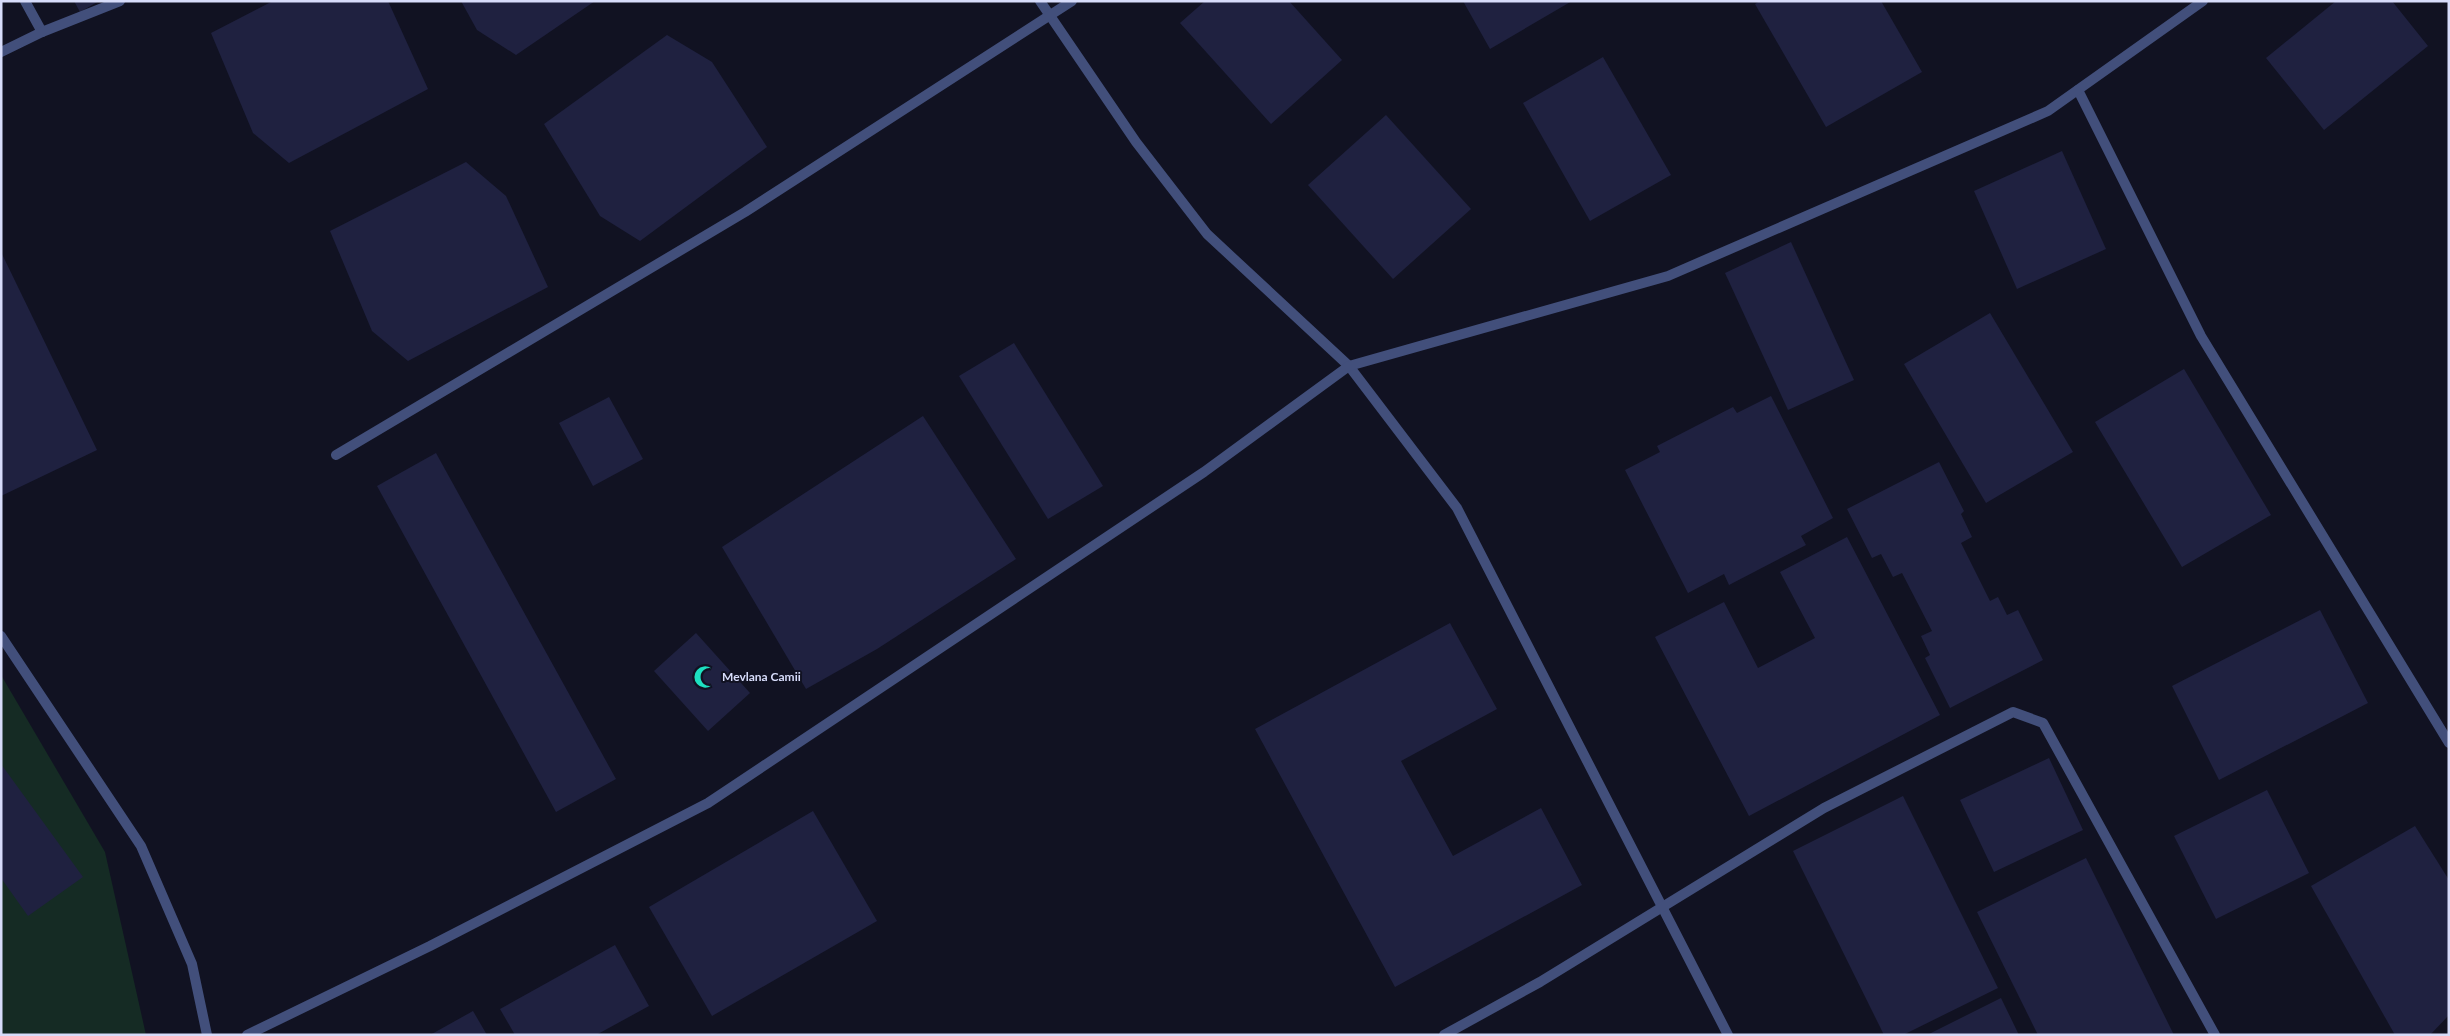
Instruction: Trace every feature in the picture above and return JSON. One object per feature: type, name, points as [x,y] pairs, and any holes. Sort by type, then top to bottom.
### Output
[{"type":"street","points":[[24,1],[42,32]]},
{"type":"street","points":[[1,52],[42,32],[120,1]]},
{"type":"street","points":[[1040,1],[1136,142],[1207,234],[1349,366],[1457,508],[1664,906],[1728,1035]]},
{"type":"street","points":[[336,455],[745,212],[1049,14],[1072,1]]},
{"type":"street","points":[[247,1035],[430,946],[708,803],[1204,472],[1349,366],[1668,276],[2048,111],[2203,1]]},
{"type":"street","points":[[2078,90],[2201,336],[2449,743]]},
{"type":"street","points":[[1,636],[141,846],[192,964],[207,1035]]},
{"type":"street","points":[[1444,1035],[1540,982],[1824,808],[2013,712],[2043,723],[2215,1035]]},
{"type":"green space","points":[[1,675],[105,852],[146,1035],[1,1035]]},
{"type":"building","points":[[74,1],[99,1],[80,12]]},
{"type":"building","points":[[273,1],[388,1],[428,89],[289,163],[253,133],[211,33]]},
{"type":"building","points":[[461,1],[595,1],[516,55],[477,30]]},
{"type":"building","points":[[1205,1],[1289,1],[1342,60],[1271,124],[1180,23]]},
{"type":"building","points":[[1463,1],[1572,1],[1490,49]]},
{"type":"building","points":[[1760,1],[1881,1],[1922,72],[1826,127],[1755,4]]},
{"type":"building","points":[[2336,1],[2392,1],[2428,46],[2324,130],[2266,58]]},
{"type":"building","points":[[667,35],[712,62],[767,147],[640,241],[600,216],[544,124]]},
{"type":"building","points":[[1603,57],[1671,175],[1590,221],[1523,103]]},
{"type":"building","points":[[1386,115],[1471,209],[1393,279],[1308,185]]},
{"type":"building","points":[[2062,151],[2106,249],[2017,289],[1974,191]]},
{"type":"building","points":[[466,162],[506,196],[548,287],[408,361],[372,331],[330,231]]},
{"type":"building","points":[[1791,242],[1854,380],[1788,410],[1725,273]]},
{"type":"building","points":[[1,252],[97,450],[1,496]]},
{"type":"building","points":[[1990,313],[2073,452],[1986,503],[1904,364]]},
{"type":"building","points":[[1014,343],[1103,486],[1048,519],[959,376]]},
{"type":"building","points":[[2184,369],[2271,515],[2182,567],[2095,422]]},
{"type":"building","points":[[1771,396],[1833,518],[1801,536],[1806,545],[1729,585],[1724,574],[1688,593],[1625,470],[1660,452],[1657,446],[1733,407],[1737,413]]},
{"type":"building","points":[[609,397],[643,459],[593,486],[559,423]]},
{"type":"building","points":[[923,416],[1016,559],[877,649],[806,689],[722,547]]},
{"type":"building","points":[[436,453],[616,779],[556,812],[377,486]]},
{"type":"building","points":[[1939,462],[1964,511],[1961,514],[1972,537],[1961,543],[1990,601],[1998,597],[2007,615],[2018,610],[2043,660],[1950,708],[1925,658],[1930,655],[1921,636],[1932,631],[1902,573],[1893,577],[1881,554],[1872,558],[1847,509]]},
{"type":"building","points":[[1847,537],[1940,715],[1749,816],[1655,637],[1724,602],[1758,668],[1815,638],[1780,572]]},
{"type":"building","points":[[2320,610],[2368,703],[2219,780],[2172,686]]},
{"type":"building","points":[[1450,623],[1497,709],[1401,761],[1453,856],[1541,808],[1582,885],[1395,987],[1255,729]]},
{"type":"building","points":[[696,633],[750,693],[708,731],[654,671]]},
{"type":"building","points":[[2049,758],[2083,830],[1994,872],[1960,800]]},
{"type":"building","points":[[1,764],[83,877],[28,916],[1,878]]},
{"type":"building","points":[[2267,790],[2309,873],[2216,919],[2174,836]]},
{"type":"building","points":[[1903,796],[1998,988],[1903,1035],[1884,1035],[1793,851]]},
{"type":"building","points":[[813,811],[877,921],[712,1016],[649,907]]},
{"type":"building","points":[[2415,826],[2449,880],[2449,1015],[2430,1035],[2395,1035],[2311,886]]},
{"type":"building","points":[[2086,858],[2174,1035],[2038,1035],[1977,912]]},
{"type":"building","points":[[615,945],[649,1006],[596,1035],[515,1035],[500,1009]]},
{"type":"building","points":[[2001,998],[2019,1035],[1927,1035]]},
{"type":"building","points":[[473,1011],[487,1035],[430,1035]]},
{"type":"place","name":"Mevlana Camii","points":[[705,677]]}]
